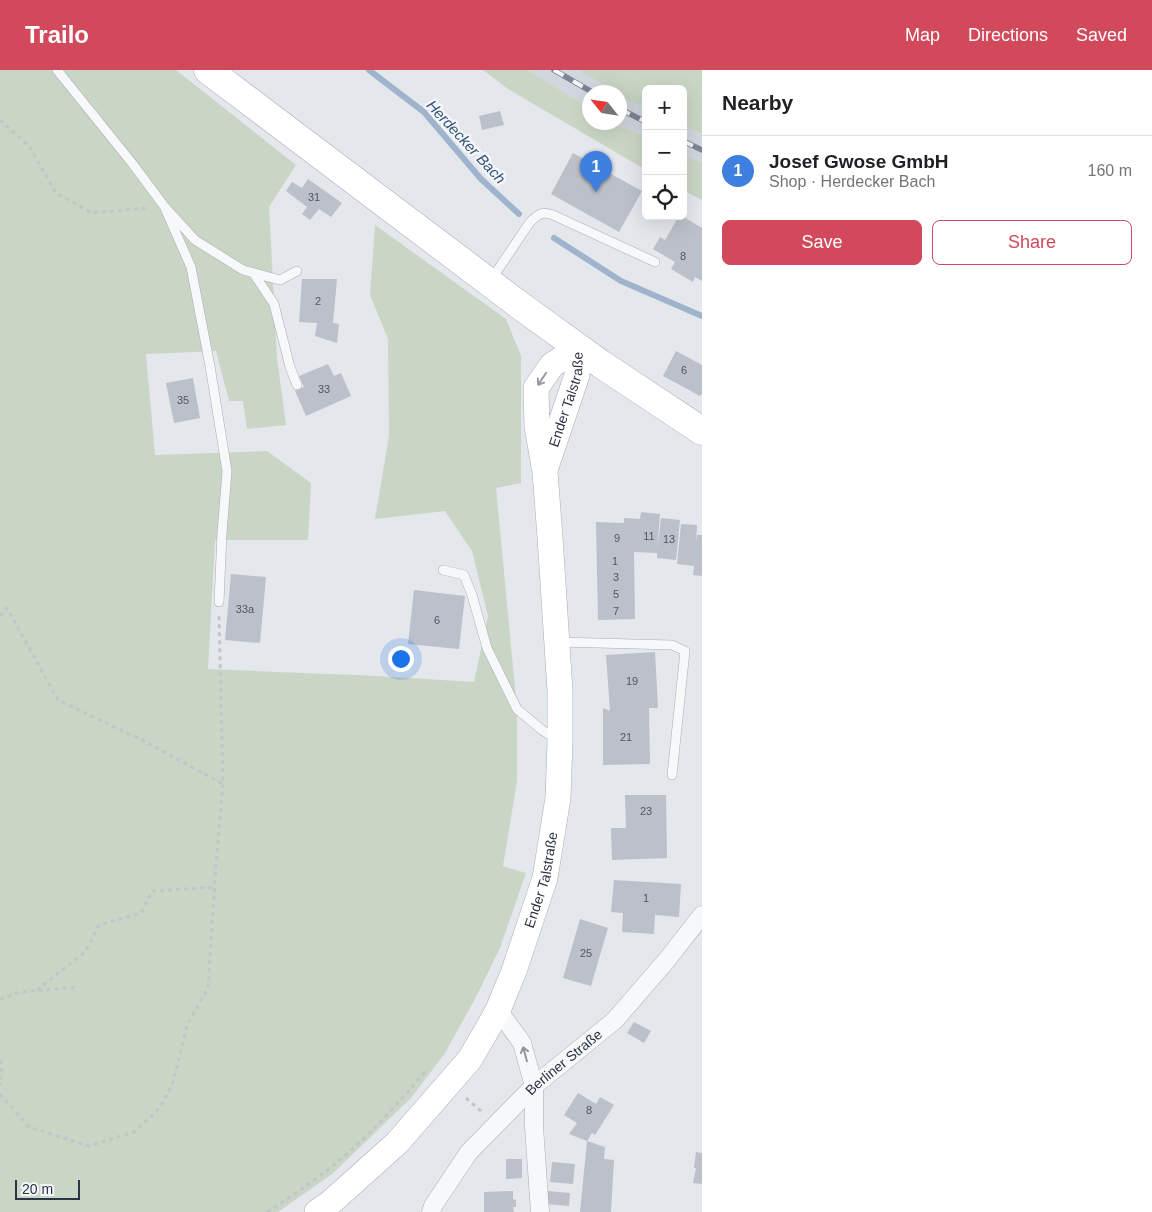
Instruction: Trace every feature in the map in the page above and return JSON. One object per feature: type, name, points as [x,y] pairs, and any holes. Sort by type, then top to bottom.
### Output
[{"type":"main road","points":[[208,70],[578,348],[702,431]]},
{"type":"main road","name":"Ender Talstraße","points":[[545,472],[577,375],[578,348]]},
{"type":"main road","name":"Ender Talstraße","points":[[317,1212],[330,1203],[397,1143],[470,1059],[498,1010],[514,971],[545,878],[558,798],[560,691],[545,472],[537,426],[536,388],[552,365],[578,348]]},
{"type":"street","name":"Berliner Straße","points":[[431,1212],[433,1206],[469,1152],[534,1086],[615,1020],[666,961],[702,914]]},
{"type":"street","points":[[498,1010],[522,1042],[534,1086],[534,1127],[540,1212]]},
{"type":"lane","points":[[57,70],[164,206],[195,240],[243,270],[254,274],[280,280],[297,271]]},
{"type":"lane","points":[[164,206],[191,267],[210,366],[227,471],[218,602]]},
{"type":"lane","points":[[489,282],[530,222],[538,214],[543,213],[553,215],[655,262]]},
{"type":"lane","points":[[254,274],[274,304],[290,367],[297,385]]},
{"type":"lane","points":[[443,570],[464,575],[488,648],[517,709],[560,742]]},
{"type":"lane","points":[[557,642],[672,645],[685,651],[672,776]]},
{"type":"path","points":[[0,120],[29,146],[56,193],[92,213],[164,206]]},
{"type":"path","points":[[0,1094],[28,1127],[89,1146],[134,1132],[159,1109],[173,1083],[187,1025],[208,988],[223,784],[218,602]]},
{"type":"path","points":[[0,616],[7,608],[58,700],[146,742],[223,784]]},
{"type":"path","points":[[37,990],[85,952],[100,925],[140,912],[152,891],[214,887]]},
{"type":"path","points":[[0,998],[21,992],[78,987]]},
{"type":"path","points":[[0,1060],[2,1065],[0,1086]]},
{"type":"path","points":[[267,1212],[342,1158],[395,1106],[425,1072],[449,1084],[496,1124]]},
{"type":"shaded area","points":[[528,70],[578,70],[603,85],[582,85],[582,104]]},
{"type":"shaded area","points":[[627,98],[642,106],[642,135],[627,129]]},
{"type":"shaded area","points":[[687,127],[702,134],[702,163],[687,157]]},
{"type":"green space","points":[[0,70],[176,70],[296,165],[269,207],[277,358],[286,425],[247,429],[243,401],[229,401],[216,351],[146,354],[155,455],[267,451],[311,483],[308,540],[215,540],[208,669],[474,682],[488,616],[472,551],[445,511],[375,519],[389,436],[388,339],[370,295],[375,225],[506,319],[521,356],[521,483],[496,488],[517,709],[517,781],[503,866],[526,873],[500,948],[445,1053],[411,1098],[332,1174],[278,1212],[0,1212]]},
{"type":"green space","points":[[483,70],[528,70],[582,104],[582,130],[627,129],[642,135],[642,168],[508,89]]},
{"type":"green space","points":[[578,70],[702,70],[702,134],[687,127],[687,85],[642,85],[642,106],[627,99],[627,85],[603,85]]},
{"type":"green space","points":[[687,157],[702,163],[702,200],[687,192]]},
{"type":"building","points":[[500,111],[504,125],[482,130],[479,116]]},
{"type":"building","points":[[573,153],[642,191],[619,232],[551,194]]},
{"type":"building","points":[[308,179],[342,203],[331,217],[319,209],[310,220],[302,214],[307,207],[286,191],[292,182],[302,188]]},
{"type":"building","points":[[687,219],[702,228],[702,281],[695,277],[693,282],[671,269],[675,262],[653,249],[660,237],[665,240],[677,220]]},
{"type":"building","points":[[302,279],[337,279],[333,323],[339,324],[337,343],[315,336],[317,323],[299,322]]},
{"type":"building","points":[[676,351],[702,365],[702,394],[700,396],[663,376]]},
{"type":"building","points":[[328,364],[334,376],[341,373],[351,396],[306,416],[295,391],[304,387],[299,376]]},
{"type":"building","points":[[193,378],[200,418],[174,423],[166,383]]},
{"type":"building","points":[[641,512],[660,514],[657,551],[661,518],[680,520],[676,560],[657,558],[657,553],[634,552],[635,619],[598,620],[596,522],[624,523],[624,518],[640,519]]},
{"type":"building","points":[[681,524],[697,525],[696,543],[697,535],[702,535],[702,576],[693,575],[694,566],[677,564]]},
{"type":"building","points":[[231,574],[266,577],[260,643],[225,640]]},
{"type":"building","points":[[414,590],[465,596],[459,649],[408,644]]},
{"type":"building","points":[[655,652],[658,708],[649,708],[650,764],[603,765],[603,708],[610,711],[606,655]]},
{"type":"building","points":[[625,795],[666,795],[667,858],[612,860],[611,828],[626,828]]},
{"type":"building","points":[[614,880],[681,884],[679,917],[655,915],[654,934],[622,932],[623,913],[611,912]]},
{"type":"building","points":[[580,919],[608,928],[591,986],[563,978]]},
{"type":"building","points":[[634,1022],[651,1031],[644,1043],[627,1033]]},
{"type":"building","points":[[578,1093],[596,1104],[600,1097],[614,1105],[595,1135],[592,1133],[587,1141],[569,1134],[577,1123],[564,1115]]},
{"type":"building","points":[[587,1141],[605,1147],[604,1159],[614,1160],[611,1212],[580,1212]]},
{"type":"building","points":[[696,1152],[702,1153],[702,1184],[693,1183],[696,1168],[694,1168]]},
{"type":"building","points":[[506,1159],[522,1159],[522,1178],[506,1179]]},
{"type":"building","points":[[552,1162],[575,1164],[573,1184],[550,1182]]},
{"type":"building","points":[[513,1191],[513,1199],[516,1200],[516,1207],[513,1207],[514,1212],[484,1212],[484,1192]]},
{"type":"building","points":[[548,1191],[570,1193],[569,1206],[546,1204]]},
{"type":"waterway","name":"Herdecker Bach","points":[[369,70],[424,112],[481,179],[519,214]]},
{"type":"waterway","name":"Herdecker Bach","points":[[554,238],[621,281],[702,316]]},
{"type":"railway","points":[[554,70],[582,86]]},
{"type":"railway","points":[[627,112],[642,120]]},
{"type":"railway","points":[[687,143],[702,150]]},
{"type":"place","name":"Josef Gwose GmbH","points":[[596,192]]}]
